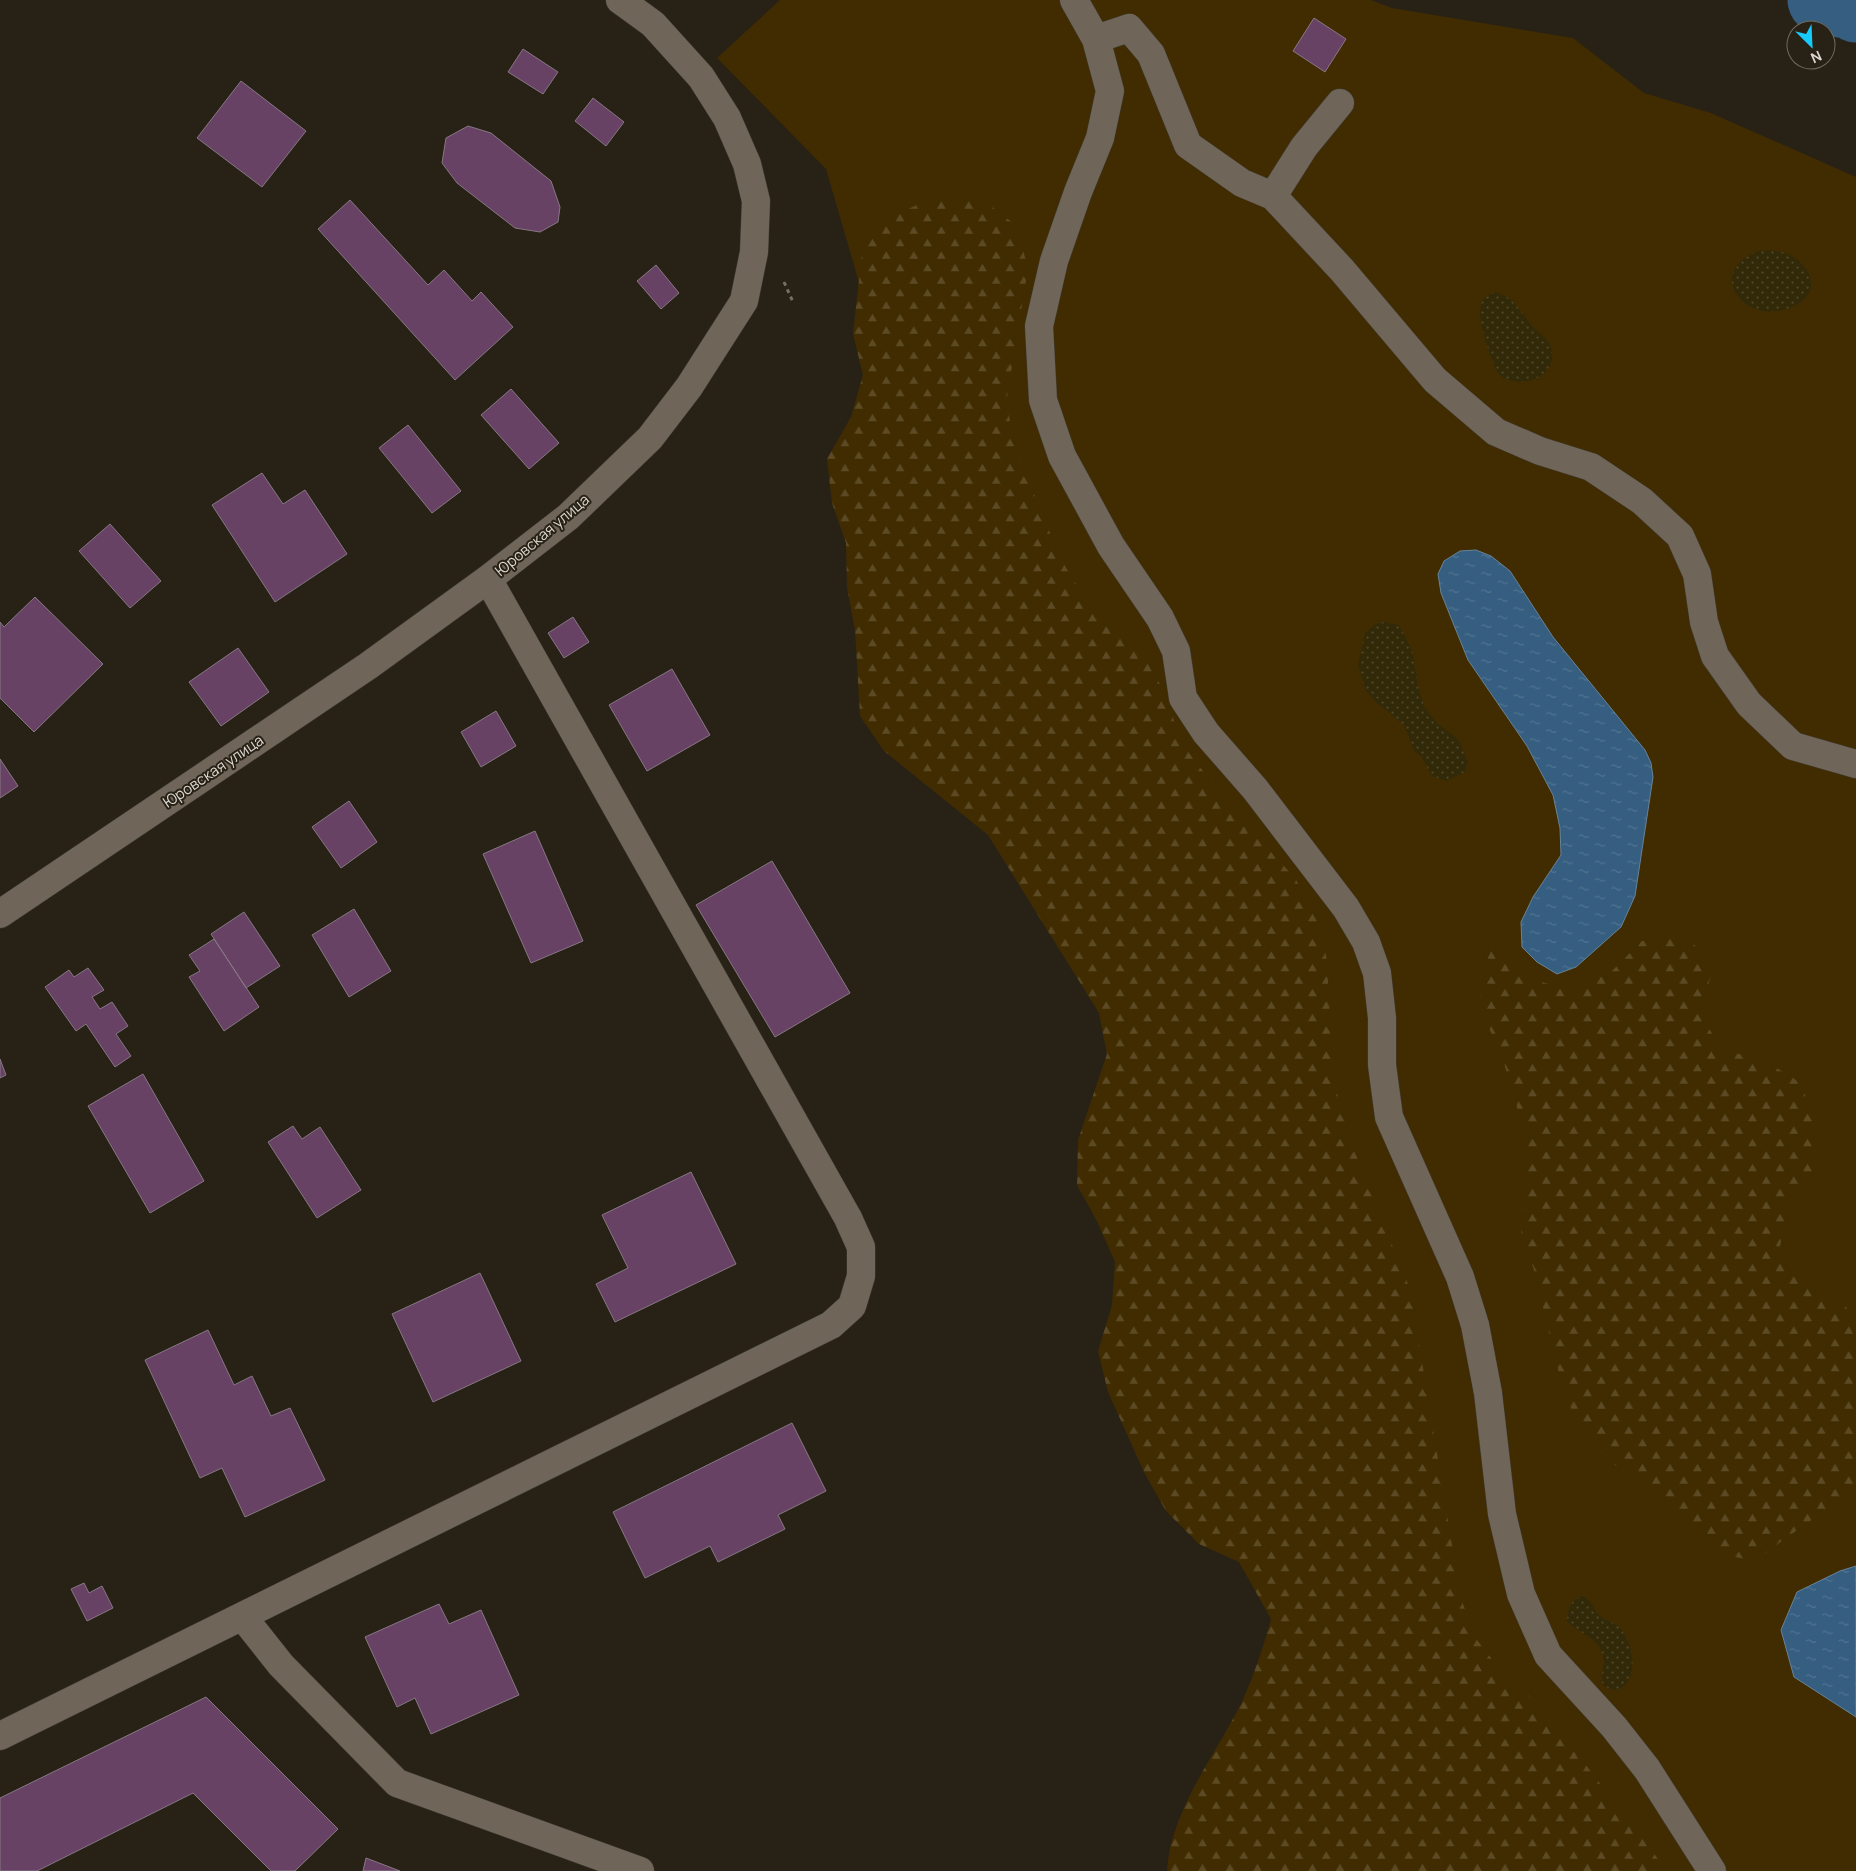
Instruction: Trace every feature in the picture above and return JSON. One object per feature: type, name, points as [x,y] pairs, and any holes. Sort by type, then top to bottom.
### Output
[{"type":"street","name":"Юровская улица","points":[[0,914],[368,666],[488,579],[568,517],[650,438],[689,387],[744,300],[754,252],[756,201],[747,164],[727,118],[701,77],[653,24],[620,0]]},
{"type":"street","points":[[1074,0],[1096,40],[1110,91],[1100,138],[1078,192],[1054,261],[1039,326],[1043,400],[1062,456],[1111,546],[1160,618],[1176,651],[1183,698],[1206,733],[1255,789],[1346,908],[1366,942],[1377,973],[1382,1018],[1382,1065],[1389,1117],[1460,1277],[1475,1325],[1488,1392],[1502,1514],[1521,1594],[1548,1654],[1614,1727],[1647,1769],[1712,1871]]},
{"type":"street","points":[[1096,40],[1129,28],[1151,54],[1188,145],[1242,183],[1274,196],[1342,270],[1434,380],[1496,432],[1540,451],[1591,467],[1642,501],[1680,536],[1698,574],[1704,622],[1715,656],[1749,704],[1792,746],[1856,764]]},
{"type":"street","points":[[1274,196],[1304,146],[1340,103]]},
{"type":"street","points":[[0,1736],[831,1325],[852,1306],[861,1276],[861,1247],[848,1218],[488,579]]},
{"type":"street","points":[[243,1617],[281,1665],[397,1783],[640,1871]]},
{"type":"green space","points":[[780,0],[1371,0],[1392,8],[1573,38],[1644,93],[1711,113],[1856,177],[1856,1871],[1605,1871],[1038,898],[826,169],[717,58]]},
{"type":"green space","points":[[937,196],[982,199],[1017,226],[1028,269],[1007,397],[1012,439],[1060,558],[1083,595],[1149,663],[1168,700],[1180,741],[1235,813],[1295,878],[1316,915],[1327,960],[1333,1081],[1359,1163],[1410,1289],[1461,1599],[1477,1640],[1505,1676],[1539,1704],[1658,1859],[1664,1871],[1167,1871],[1176,1827],[1185,1805],[1242,1702],[1258,1661],[1271,1619],[1239,1562],[1199,1544],[1166,1511],[1145,1474],[1108,1392],[1098,1351],[1112,1305],[1115,1262],[1097,1221],[1077,1185],[1078,1140],[1107,1054],[1099,1013],[988,835],[884,751],[860,716],[855,630],[847,588],[846,543],[832,503],[827,459],[851,417],[863,375],[853,334],[863,244],[897,214]]},
{"type":"green space","points":[[1688,936],[1713,970],[1699,1012],[1722,1050],[1764,1060],[1801,1083],[1815,1124],[1816,1169],[1790,1204],[1780,1246],[1806,1282],[1843,1304],[1856,1318],[1856,1498],[1824,1511],[1754,1561],[1712,1552],[1688,1517],[1612,1463],[1583,1432],[1564,1394],[1534,1270],[1521,1231],[1527,1141],[1503,1060],[1486,1021],[1478,979],[1492,949],[1528,978],[1569,990],[1610,973],[1642,941]]},
{"type":"sand","points":[[1758,251],[1785,253],[1792,256],[1805,267],[1811,281],[1811,288],[1801,302],[1783,310],[1765,311],[1750,306],[1739,297],[1733,286],[1733,273],[1741,261]]},
{"type":"sand","points":[[1496,292],[1507,297],[1515,304],[1550,345],[1552,356],[1550,366],[1536,379],[1526,382],[1515,382],[1497,372],[1487,345],[1480,313],[1481,304],[1485,298]]},
{"type":"sand","points":[[1384,622],[1399,625],[1412,651],[1419,690],[1425,708],[1438,724],[1458,739],[1468,761],[1465,772],[1446,781],[1432,776],[1421,756],[1414,751],[1404,725],[1377,703],[1366,691],[1358,665],[1365,633],[1374,625]]},
{"type":"sand","points":[[1583,1596],[1590,1601],[1599,1615],[1620,1628],[1628,1641],[1632,1657],[1631,1673],[1629,1680],[1624,1686],[1616,1690],[1603,1685],[1603,1657],[1598,1645],[1567,1621],[1572,1602]]},
{"type":"water","points":[[1476,550],[1491,556],[1510,571],[1553,637],[1645,750],[1651,763],[1653,777],[1635,896],[1621,927],[1576,967],[1557,974],[1537,962],[1522,947],[1521,922],[1533,897],[1561,855],[1560,828],[1553,795],[1527,746],[1468,660],[1441,593],[1438,574],[1444,561],[1460,551]]},
{"type":"water","points":[[1856,1566],[1856,1717],[1794,1677],[1781,1630],[1797,1592],[1840,1571]]},
{"type":"building","points":[[1314,18],[1346,39],[1325,72],[1293,51]]},
{"type":"building","points":[[523,49],[558,72],[543,94],[508,72]]},
{"type":"building","points":[[241,81],[306,131],[262,187],[197,138]]},
{"type":"building","points":[[593,98],[624,122],[606,146],[575,121]]},
{"type":"building","points":[[468,126],[491,133],[551,181],[560,207],[558,222],[540,232],[515,228],[457,183],[442,163],[446,138]]},
{"type":"building","points":[[350,200],[428,285],[444,270],[472,301],[481,292],[513,327],[455,380],[318,229]]},
{"type":"building","points":[[656,265],[679,293],[661,309],[637,281]]},
{"type":"building","points":[[511,389],[559,443],[529,469],[481,415]]},
{"type":"building","points":[[408,425],[461,491],[432,513],[379,448]]},
{"type":"building","points":[[262,473],[283,504],[305,490],[347,554],[275,602],[212,505]]},
{"type":"building","points":[[110,524],[161,581],[130,608],[79,551]]},
{"type":"building","points":[[35,597],[103,664],[34,732],[0,698],[0,622],[4,627]]},
{"type":"building","points":[[573,617],[589,642],[564,658],[548,633]]},
{"type":"building","points":[[238,648],[269,692],[221,726],[189,682]]},
{"type":"building","points":[[672,669],[710,735],[647,771],[609,705]]},
{"type":"building","points":[[496,711],[516,746],[481,767],[461,732]]},
{"type":"building","points":[[0,759],[18,786],[0,798]]},
{"type":"building","points":[[349,801],[377,842],[341,868],[312,827]]},
{"type":"building","points":[[535,831],[583,941],[531,963],[483,854]]},
{"type":"building","points":[[772,861],[850,993],[775,1037],[696,905]]},
{"type":"building","points":[[354,909],[391,971],[349,997],[312,935]]},
{"type":"building","points":[[244,912],[280,966],[246,988],[211,934]]},
{"type":"building","points":[[214,939],[259,1007],[224,1031],[189,977],[200,971],[189,955]]},
{"type":"building","points":[[88,968],[104,990],[92,997],[100,1009],[112,1002],[128,1026],[116,1034],[131,1056],[115,1067],[86,1024],[76,1031],[45,987],[69,970],[74,977]]},
{"type":"building","points":[[0,1059],[6,1075],[0,1078]]},
{"type":"building","points":[[143,1074],[204,1181],[150,1213],[88,1106]]},
{"type":"building","points":[[293,1126],[302,1139],[320,1127],[361,1190],[317,1218],[268,1142]]},
{"type":"building","points":[[691,1172],[736,1264],[615,1322],[596,1284],[628,1268],[602,1215]]},
{"type":"building","points":[[480,1273],[521,1361],[433,1402],[392,1314]]},
{"type":"building","points":[[208,1330],[234,1385],[252,1376],[271,1416],[290,1408],[325,1480],[245,1517],[222,1468],[200,1478],[145,1360]]},
{"type":"building","points":[[792,1423],[826,1491],[778,1515],[785,1529],[718,1562],[710,1546],[645,1578],[613,1512]]},
{"type":"building","points":[[84,1583],[89,1593],[102,1586],[113,1608],[87,1621],[71,1589]]},
{"type":"building","points":[[439,1604],[449,1624],[481,1610],[519,1695],[431,1734],[415,1698],[397,1707],[365,1637]]},
{"type":"building","points":[[206,1697],[338,1829],[295,1871],[271,1871],[193,1793],[37,1871],[0,1871],[0,1798]]},
{"type":"building","points":[[366,1858],[400,1871],[363,1871]]},
{"type":"waterway","points":[[1822,0],[1852,5],[1856,8]]}]
